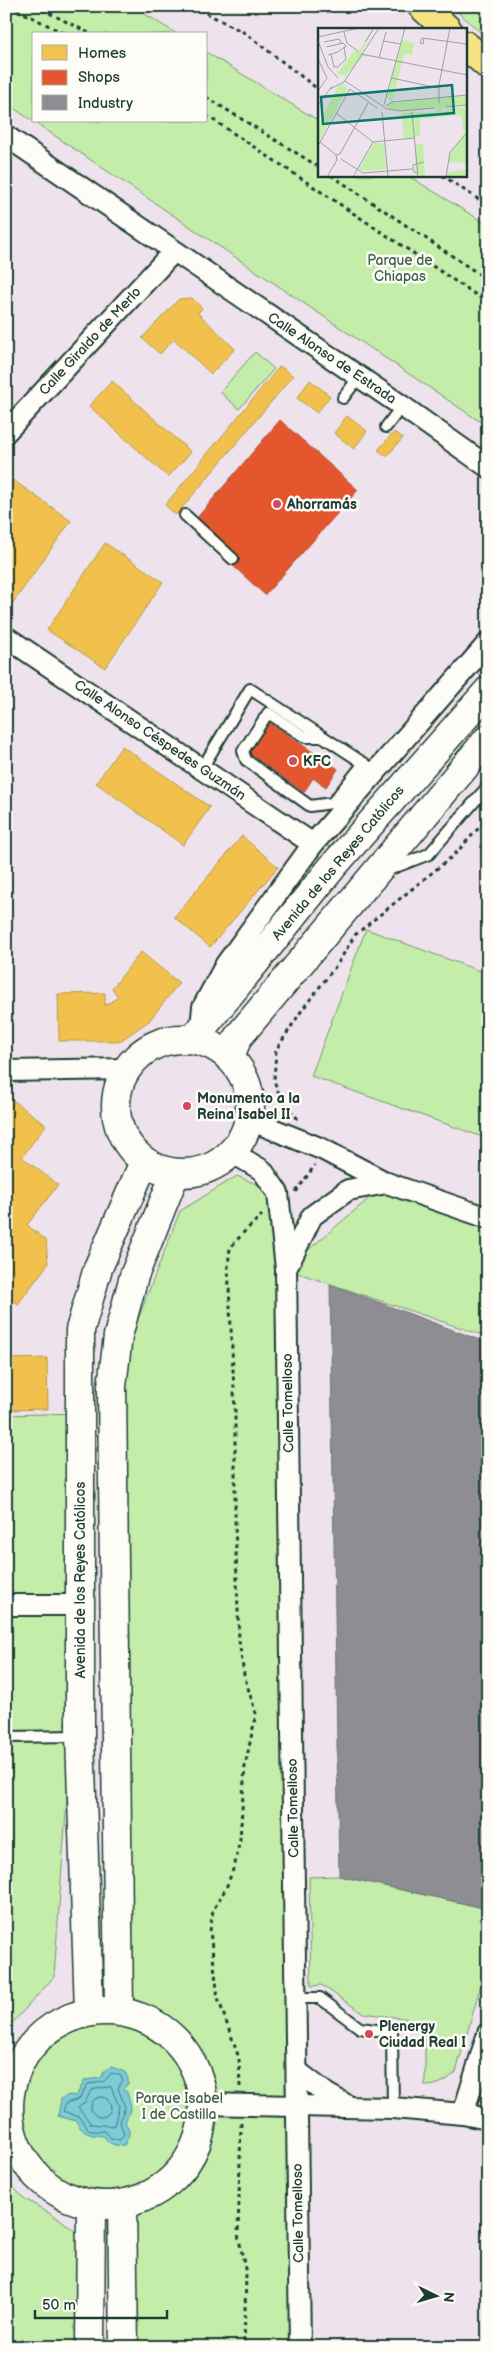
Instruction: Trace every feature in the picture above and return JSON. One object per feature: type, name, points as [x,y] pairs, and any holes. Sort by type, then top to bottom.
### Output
[{"type":"highway","points":[[422,6],[446,28]]},
{"type":"highway","points":[[466,46],[488,65]]},
{"type":"main road","name":"Avenida de los Reyes Católicos","points":[[197,1034],[334,864],[488,691]]},
{"type":"main road","points":[[230,1056],[238,1037],[488,739]]},
{"type":"main road","points":[[197,1034],[204,1041],[230,1056],[246,1080],[251,1099],[250,1120],[233,1153],[207,1170],[174,1174],[144,1162],[130,1149],[121,1133],[116,1116],[116,1099],[126,1069],[144,1050],[164,1040],[197,1034]]},
{"type":"main road","name":"Avenida de los Reyes Católicos","points":[[88,2011],[80,1736],[80,1330],[98,1268],[144,1162]]},
{"type":"main road","points":[[119,2010],[112,1386],[118,1336],[134,1276],[174,1174]]},
{"type":"main road","points":[[119,2010],[151,2021],[177,2041],[196,2069],[203,2104],[196,2144],[184,2167],[156,2192],[122,2204],[91,2205],[59,2194],[31,2172],[14,2142],[8,2122],[10,2079],[39,2036],[60,2021],[88,2011],[119,2010]]},
{"type":"main road","points":[[122,2204],[124,2347]]},
{"type":"main road","points":[[90,2347],[91,2205]]},
{"type":"street","name":"Calle Alonso de Estrada","points":[[6,136],[402,406],[488,467]]},
{"type":"street","name":"Calle Giraldo de Merlo","points":[[6,432],[174,251]]},
{"type":"street","name":"Calle Alonso Céspedes Guzmán","points":[[6,637],[313,844]]},
{"type":"street","points":[[197,1034],[203,1007],[226,964],[313,844],[370,768],[488,643]]},
{"type":"street","points":[[6,1070],[126,1069]]},
{"type":"street","points":[[250,1120],[322,1149],[387,1183],[488,1218]]},
{"type":"street","name":"Calle Tomelloso","points":[[233,1153],[262,1170],[278,1193],[286,1269],[300,2347]]},
{"type":"street","name":"Calle Tomelloso","points":[[286,1269],[312,1216],[348,1190],[387,1183]]},
{"type":"street","points":[[6,1605],[81,1605]]},
{"type":"street","points":[[462,2114],[488,2033]]},
{"type":"street","points":[[297,2071],[327,2094],[352,2108]]},
{"type":"street","points":[[203,2104],[393,2108],[462,2114],[488,2120]]},
{"type":"lane","points":[[343,398],[359,377]]},
{"type":"lane","points":[[386,427],[402,406]]},
{"type":"lane","points":[[185,515],[233,559]]},
{"type":"lane","points":[[202,768],[250,689],[370,768],[332,802],[310,806],[246,760],[243,751],[268,713],[305,737],[322,737]]},
{"type":"lane","points":[[373,876],[430,854],[488,786]]},
{"type":"lane","points":[[6,1737],[80,1736]]},
{"type":"lane","points":[[296,1998],[320,1998],[360,2028],[392,2032],[393,2108]]},
{"type":"path","points":[[10,6],[61,32]]},
{"type":"path","points":[[35,6],[87,32]]},
{"type":"path","points":[[192,6],[245,33],[318,89]]},
{"type":"path","points":[[208,98],[318,166]]},
{"type":"path","points":[[208,116],[488,303]]},
{"type":"path","points":[[332,176],[488,280]]},
{"type":"path","points":[[443,176],[488,206]]},
{"type":"green space","name":"Parque de Chiapas","points":[[6,6],[132,6],[174,32],[32,32],[32,120],[6,103]]},
{"type":"green space","points":[[451,6],[488,6],[488,39]]},
{"type":"green space","name":"Parque de Chiapas","points":[[208,53],[318,120],[318,176],[409,176],[488,225],[488,427],[34,122],[208,122]]},
{"type":"green space","points":[[255,352],[274,369],[239,409],[220,392]]},
{"type":"green space","points":[[366,929],[488,974],[488,1139],[311,1076]]},
{"type":"green space","name":"Parque Isabel I de Castilla","points":[[237,1176],[278,1193],[296,2347],[124,2347],[122,2204],[59,2189],[14,2142],[13,2079],[39,2036],[119,2010],[112,1386],[180,1211]]},
{"type":"green space","points":[[387,1183],[488,1219],[488,1337],[286,1269]]},
{"type":"green space","points":[[79,1413],[81,1605],[54,1977],[6,2030],[6,1415]]},
{"type":"green space","points":[[339,1876],[488,1909],[488,1960],[456,2072],[442,2082],[425,2086],[425,2021],[363,2013],[321,1985],[311,1986],[309,1877]]},
{"type":"green space","points":[[6,2180],[25,2199],[61,2220],[76,2232],[76,2347],[6,2347]]},
{"type":"water","points":[[111,2067],[125,2072],[128,2078],[128,2084],[123,2089],[127,2092],[131,2107],[125,2123],[129,2134],[124,2145],[112,2144],[104,2136],[87,2133],[76,2121],[58,2116],[61,2099],[69,2095],[76,2096],[85,2080],[101,2078],[105,2070]]},
{"type":"building: Homes","points":[[192,298],[202,308],[198,313],[235,349],[211,374],[174,339],[160,354],[142,338],[179,299]]},
{"type":"building: Homes","points":[[280,366],[293,376],[176,515],[165,505]]},
{"type":"building: Homes","points":[[310,380],[330,396],[317,413],[297,398]]},
{"type":"building: Homes","points":[[112,381],[191,452],[168,477],[89,406]]},
{"type":"building: Homes","points":[[347,416],[367,431],[354,449],[334,433]]},
{"type":"building: Homes","points":[[394,432],[403,438],[387,456],[378,450]]},
{"type":"building: Homes","points":[[13,480],[71,521],[10,607],[6,604],[6,490]]},
{"type":"building: Homes","points":[[105,543],[163,582],[105,668],[47,630]]},
{"type":"building: Homes","points":[[122,746],[210,807],[183,845],[96,783]]},
{"type":"building: Homes","points":[[242,836],[278,867],[210,947],[174,917]]},
{"type":"building: Homes","points":[[141,952],[179,983],[149,1021],[120,1041],[59,1041],[58,994],[105,993],[105,1006],[118,997],[112,988]]},
{"type":"building: Homes","points":[[6,1095],[46,1125],[22,1157],[58,1185],[27,1225],[46,1240],[48,1264],[18,1304],[6,1295]]},
{"type":"building: Homes","points":[[47,1358],[48,1409],[6,1410],[6,1359]]},
{"type":"building: Shops","name":"Ahorramás","points":[[280,420],[358,490],[265,595],[230,563],[237,555],[196,519]]},
{"type":"building: Shops","name":"KFC","points":[[270,723],[338,769],[326,787],[313,778],[304,792],[249,753]]},
{"type":"building: Industry","points":[[330,1284],[488,1343],[488,1909],[339,1876]]},
{"type":"place","name":"Ahorramás","points":[[277,504]]},
{"type":"place","name":"KFC","points":[[293,761]]},
{"type":"place","name":"Monumento a la Reina Isabel II","points":[[187,1106]]},
{"type":"place","name":"Plenergy Ciudad Real I","points":[[369,2034]]}]
